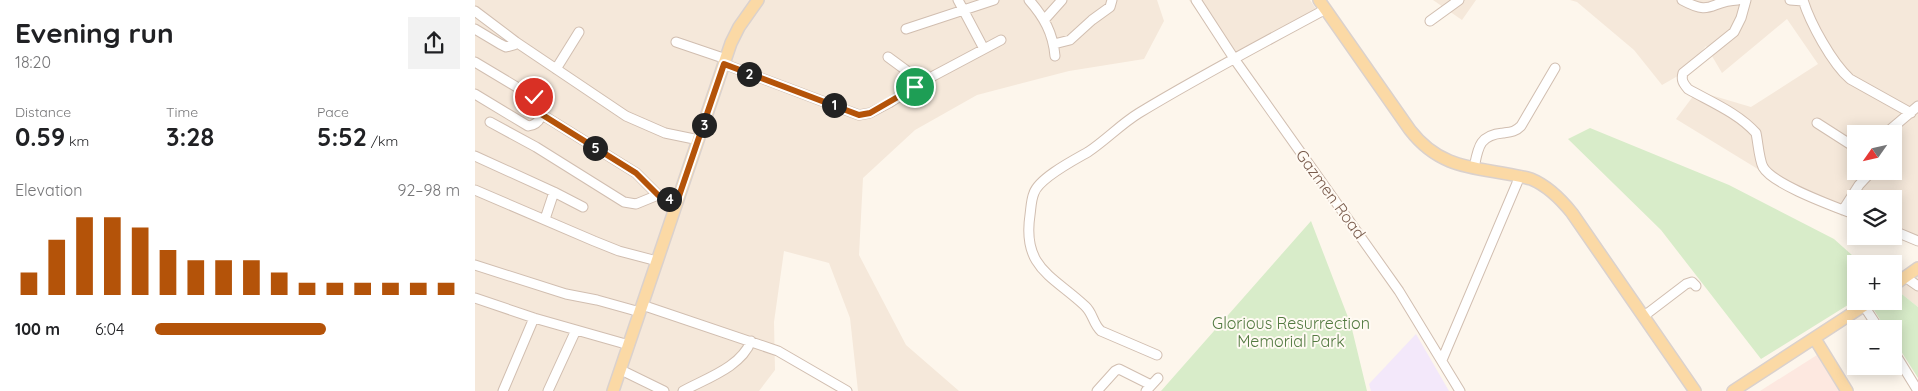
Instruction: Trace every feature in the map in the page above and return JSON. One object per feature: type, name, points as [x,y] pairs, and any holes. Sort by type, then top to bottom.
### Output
[{"type":"main road","points":[[613,391],[725,62],[739,27],[759,0]]},
{"type":"main road","points":[[1322,5],[1418,140],[1425,147],[1450,162],[1520,176],[1540,183],[1565,204],[1695,391]]},
{"type":"main road","points":[[1902,279],[1918,268]]},
{"type":"main road","points":[[1733,391],[1859,310]]},
{"type":"main road","points":[[1815,339],[1847,391]]},
{"type":"street","points":[[958,0],[984,49]]},
{"type":"street","points":[[906,29],[963,12],[994,0]]},
{"type":"street","points":[[1029,0],[1045,19],[1054,44],[1055,56]]},
{"type":"street","points":[[1045,19],[1063,0]]},
{"type":"street","points":[[1054,44],[1070,40],[1092,20],[1107,10],[1112,0]]},
{"type":"street","name":"Gazmen Road","points":[[1196,0],[1235,60],[1399,290],[1460,391]]},
{"type":"street","points":[[1430,21],[1459,0]]},
{"type":"street","points":[[1682,0],[1704,9],[1728,1],[1738,0]]},
{"type":"street","points":[[1746,0],[1741,18],[1734,32],[1683,72],[1681,78],[1683,83],[1688,89],[1755,130],[1763,167],[1770,176],[1847,212]]},
{"type":"street","points":[[1790,0],[1803,1],[1807,14],[1842,72],[1850,79],[1915,110],[1896,125]]},
{"type":"street","points":[[1157,355],[1101,331],[1095,324],[1089,310],[1052,280],[1041,267],[1029,244],[1029,223],[1034,193],[1039,185],[1049,177],[1104,141],[1138,114],[1235,60],[1322,5]]},
{"type":"street","points":[[475,11],[516,42],[626,116],[665,133],[699,140]]},
{"type":"street","points":[[475,28],[506,47],[514,46],[516,42]]},
{"type":"street","points":[[556,69],[579,32]]},
{"type":"street","points":[[676,42],[859,115],[870,113],[889,104],[922,82],[1001,40]]},
{"type":"street","points":[[888,57],[922,82]]},
{"type":"street","points":[[475,62],[540,101],[543,107],[538,122],[528,126],[475,94]]},
{"type":"street","points":[[1474,168],[1478,149],[1482,141],[1496,134],[1513,132],[1521,126],[1555,68]]},
{"type":"street","points":[[541,114],[636,173],[658,195],[677,202]]},
{"type":"street","points":[[490,122],[536,147],[624,202],[636,204],[658,195]]},
{"type":"street","points":[[1817,123],[1847,142]]},
{"type":"street","points":[[475,156],[554,192],[583,208]]},
{"type":"street","points":[[1442,360],[1520,176]]},
{"type":"street","points":[[1843,210],[1864,180]]},
{"type":"street","points":[[475,190],[619,251],[657,261]]},
{"type":"street","points":[[545,219],[554,192]]},
{"type":"street","points":[[1902,234],[1918,241]]},
{"type":"street","points":[[475,265],[566,294],[641,308],[751,341],[778,351],[847,391]]},
{"type":"street","points":[[1905,277],[1918,286]]},
{"type":"street","points":[[1644,316],[1685,284],[1691,282],[1696,286]]},
{"type":"street","points":[[475,298],[534,318],[629,345]]},
{"type":"street","points":[[503,391],[534,318]]},
{"type":"street","points":[[548,391],[576,330]]},
{"type":"street","points":[[683,391],[742,357],[751,341]]},
{"type":"street","points":[[1902,365],[1918,391]]},
{"type":"street","points":[[1097,391],[1115,370],[1119,369],[1152,385]]},
{"type":"street","points":[[621,370],[664,391]]},
{"type":"shaded area","points":[[475,0],[753,0],[744,11],[722,53],[698,120],[653,263],[609,391],[475,391]]},
{"type":"shaded area","points":[[760,0],[1157,0],[1164,21],[1144,59],[1069,71],[977,95],[915,130],[863,178],[859,255],[906,345],[959,391],[858,391],[850,318],[829,263],[784,251],[774,322],[775,370],[759,391],[615,391],[732,51]]},
{"type":"shaded area","points":[[1189,0],[1310,0],[1316,9],[1234,64]]},
{"type":"shaded area","points":[[1433,0],[1476,0],[1462,20]]},
{"type":"shaded area","points":[[1570,0],[1918,0],[1918,241],[1902,234],[1902,190],[1847,190],[1847,210],[1761,171],[1676,119],[1697,91],[1751,107],[1818,64],[1787,19],[1722,73],[1706,46],[1683,73],[1662,85],[1634,50],[1577,2]]},
{"type":"shaded area","points":[[1918,276],[1918,307],[1902,294],[1902,288]]},
{"type":"shaded area","points":[[1416,334],[1449,391],[1371,391],[1369,384]]},
{"type":"shaded area","points":[[1817,355],[1839,391],[1760,391]]},
{"type":"green space","points":[[1590,128],[1729,185],[1834,239],[1852,255],[1847,255],[1847,306],[1761,359],[1661,230],[1568,139]]},
{"type":"green space","name":"Glorious Resurrection Memorial Park","points":[[1311,221],[1351,325],[1367,391],[1161,391]]},
{"type":"green space","points":[[1902,294],[1918,307],[1918,378],[1902,353],[1902,320],[1880,320],[1874,310],[1902,310]]},
{"type":"route","points":[[534,97],[543,104],[541,114],[636,173],[658,195],[677,202],[724,64],[859,115],[870,113],[889,104],[915,87]]}]
